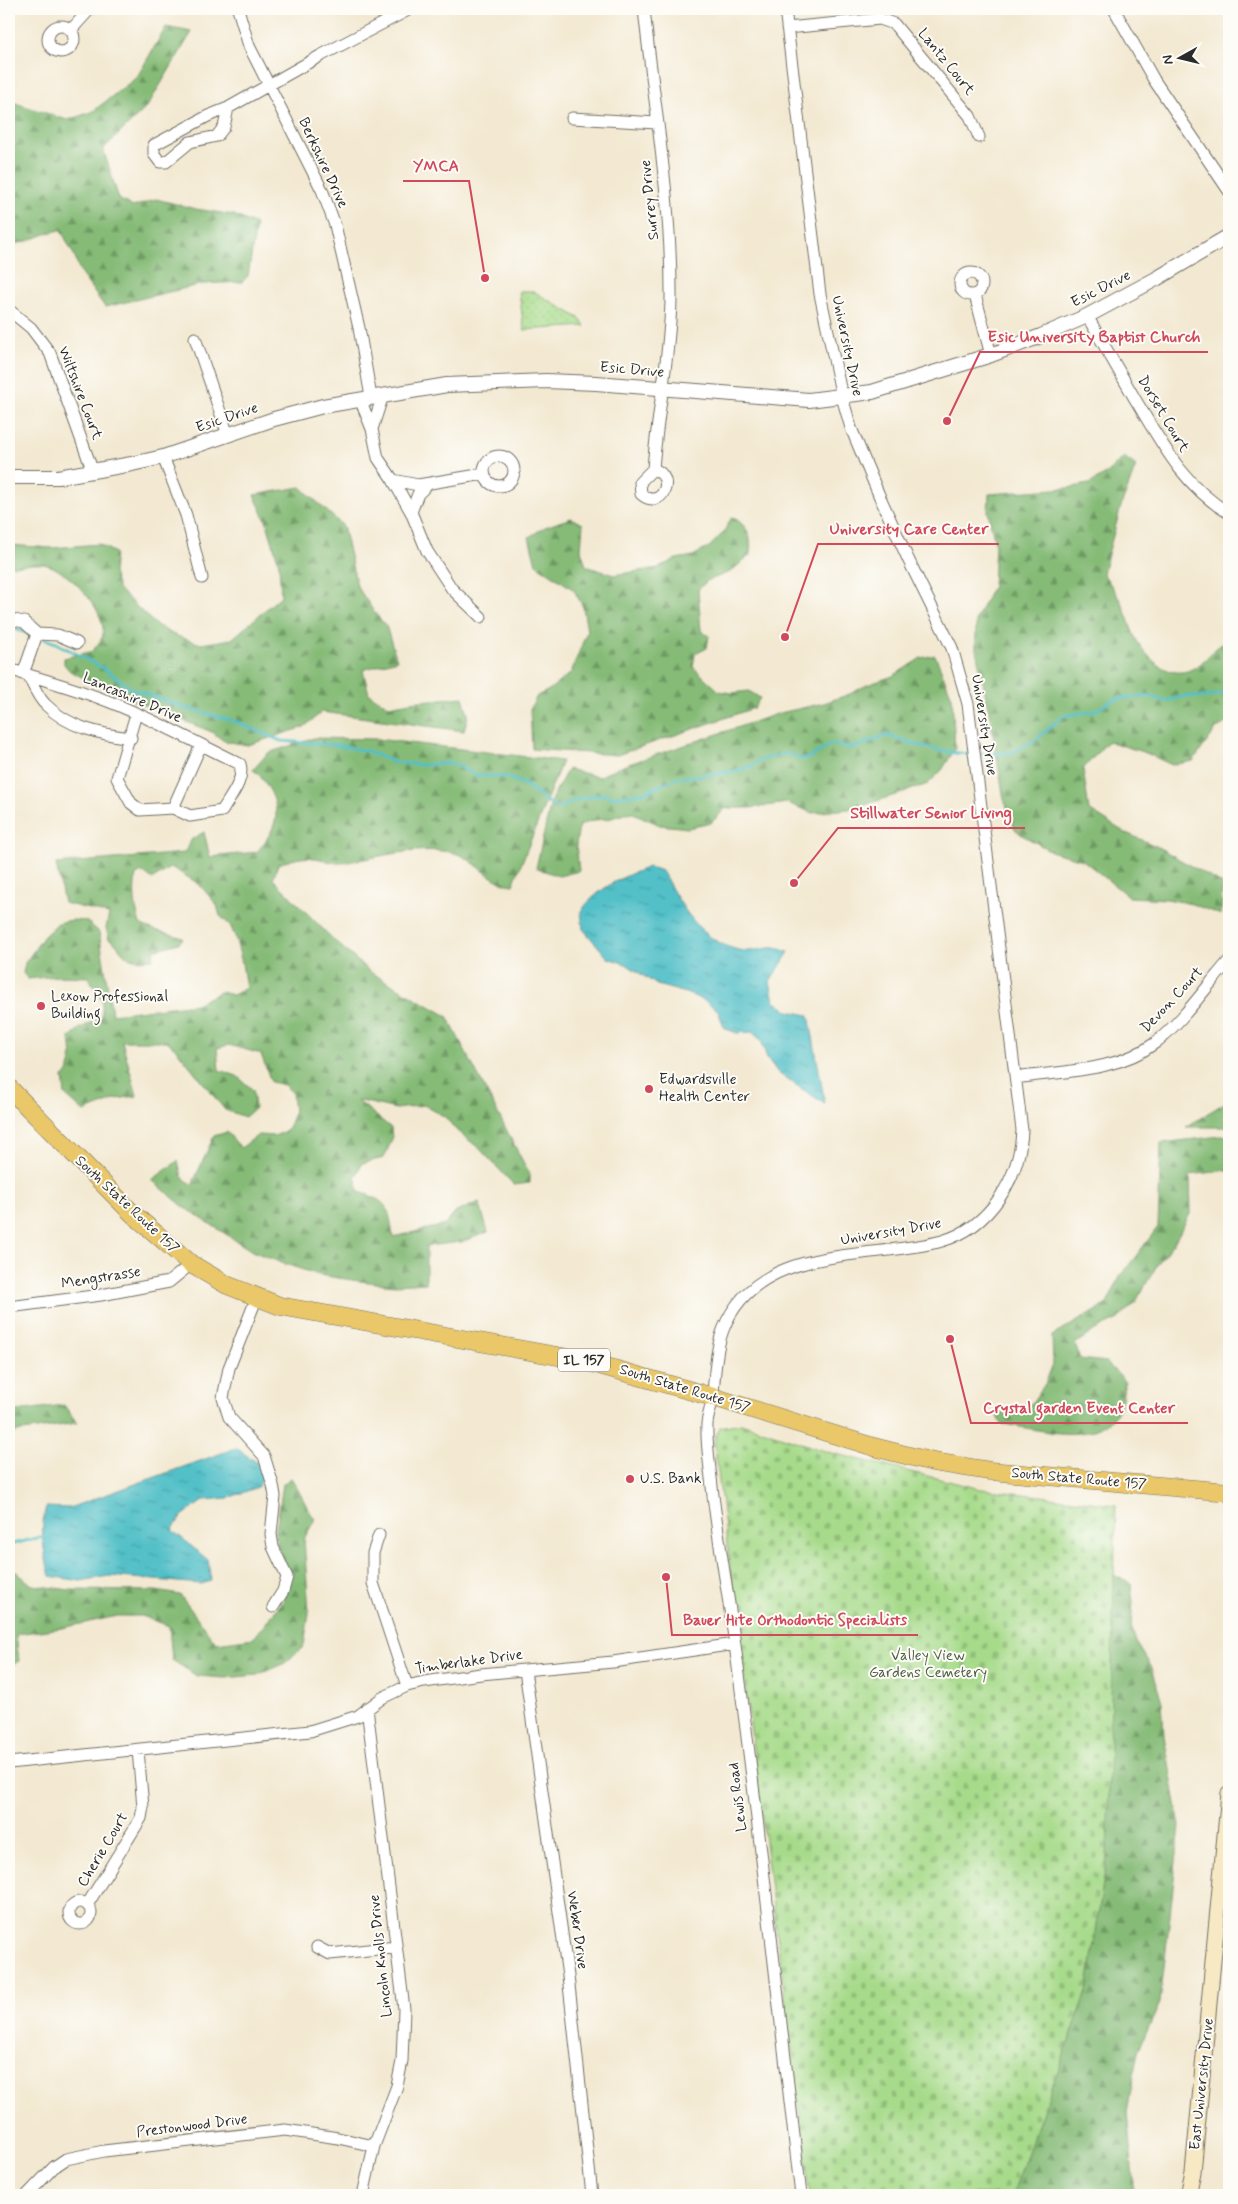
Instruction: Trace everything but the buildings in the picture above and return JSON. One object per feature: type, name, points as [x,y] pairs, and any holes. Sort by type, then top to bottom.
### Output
[{"type":"main road","name":"South State Route 157","points":[[9,1088],[138,1219],[191,1264],[227,1285],[280,1306],[577,1359],[713,1397],[904,1455],[962,1468],[1229,1492]]},
{"type":"main road","name":"East University Drive","points":[[1188,2195],[1194,2172],[1229,1793]]},
{"type":"street","points":[[71,30],[90,9]]},
{"type":"street","name":"Berkshire Drive","points":[[238,9],[249,46],[322,190],[335,225],[359,328],[371,397],[374,446],[378,458],[411,512],[427,551],[438,570],[452,589],[481,617]]},
{"type":"street","points":[[228,108],[224,127],[217,136],[190,142],[166,162],[160,162],[154,154],[154,145],[208,116],[228,108],[410,9]]},
{"type":"street","name":"Surrey Drive","points":[[644,9],[667,202],[671,258],[671,301],[653,469]]},
{"type":"street","name":"University Drive","points":[[713,1397],[715,1372],[723,1330],[733,1312],[752,1288],[771,1275],[795,1265],[943,1240],[965,1230],[994,1204],[1009,1184],[1018,1160],[1022,1140],[1022,1119],[974,748],[961,674],[952,648],[873,482],[842,397],[820,294],[785,9]]},
{"type":"street","points":[[1114,9],[1154,80],[1229,191]]},
{"type":"street","name":"Lantz Court","points":[[787,28],[880,19],[894,24],[970,116],[980,137]]},
{"type":"street","points":[[572,118],[657,123]]},
{"type":"street","name":"Esic Drive","points":[[9,477],[58,477],[93,472],[163,456],[306,410],[447,385],[496,382],[576,382],[809,400],[872,392],[991,355],[1087,316],[1156,279],[1229,236]]},
{"type":"street","points":[[975,294],[991,355]]},
{"type":"street","name":"Wiltshire Court","points":[[9,310],[31,328],[50,352],[93,472]]},
{"type":"street","name":"Dorset Court","points":[[1087,316],[1162,445],[1203,496],[1229,513]]},
{"type":"street","points":[[195,338],[228,435]]},
{"type":"street","points":[[371,397],[372,429]]},
{"type":"street","points":[[163,456],[186,515],[202,578]]},
{"type":"street","points":[[393,480],[418,485],[484,474]]},
{"type":"street","points":[[411,512],[418,494],[428,484]]},
{"type":"street","points":[[9,620],[24,622],[37,634],[58,635],[77,643]]},
{"type":"street","points":[[37,634],[25,674],[44,704],[58,715],[83,729],[130,738]]},
{"type":"street","name":"Lancashire Drive","points":[[9,669],[79,691],[136,714],[240,764],[242,770],[240,778],[222,811],[190,816],[173,808]]},
{"type":"street","points":[[136,714],[117,778],[131,804],[140,810],[173,808],[201,745]]},
{"type":"street","name":"Devon Court","points":[[1016,1078],[1106,1064],[1140,1052],[1168,1031],[1229,961]]},
{"type":"street","name":"Mengstrasse","points":[[9,1307],[101,1295],[169,1282],[191,1264]]},
{"type":"street","points":[[257,1297],[227,1375],[223,1398],[229,1417],[264,1456],[273,1485],[275,1496],[271,1534],[272,1547],[287,1577],[283,1591],[273,1607]]},
{"type":"street","name":"Lewis Road","points":[[713,1397],[707,1422],[708,1452],[717,1528],[735,1644],[801,2195]]},
{"type":"street","points":[[379,1535],[373,1553],[373,1583],[407,1686]]},
{"type":"street","name":"Timberlake Drive","points":[[9,1763],[310,1731],[358,1716],[382,1698],[407,1686],[424,1682],[613,1662],[735,1644]]},
{"type":"street","name":"Weber Drive","points":[[525,1670],[568,1976],[592,2195]]},
{"type":"street","name":"Lincoln Knolls Drive","points":[[363,2195],[374,2146],[392,2102],[402,2061],[404,2009],[367,1708]]},
{"type":"street","name":"Cherie Court","points":[[87,1905],[141,1818],[143,1807],[138,1750]]},
{"type":"street","points":[[317,1947],[330,1954],[396,1947]]},
{"type":"street","name":"Prestonwood Drive","points":[[27,2195],[54,2167],[66,2159],[104,2151],[285,2130],[338,2138],[374,2146]]},
{"type":"green space","points":[[166,27],[192,32],[147,107],[103,149],[119,199],[133,207],[156,199],[196,209],[234,215],[256,225],[248,276],[242,282],[203,284],[105,307],[81,274],[61,230],[22,243],[9,244],[9,101],[67,120],[92,112],[137,77]]},
{"type":"green space","points":[[519,291],[533,291],[579,318],[585,326],[524,330]]},
{"type":"green space","points":[[1124,457],[1136,466],[1121,506],[1103,573],[1120,599],[1134,635],[1143,650],[1164,668],[1181,672],[1190,670],[1229,640],[1229,721],[1217,728],[1193,761],[1172,765],[1146,753],[1108,741],[1083,769],[1089,810],[1124,832],[1158,847],[1222,884],[1221,915],[1192,904],[1167,899],[1129,897],[1083,860],[1053,852],[1022,835],[1015,829],[1004,799],[989,711],[976,650],[976,619],[993,586],[995,544],[988,511],[989,494],[1068,488],[1089,484],[1106,474]]},
{"type":"green space","points":[[301,487],[343,526],[357,586],[386,626],[397,660],[363,670],[369,694],[389,706],[463,697],[468,715],[464,731],[322,712],[304,727],[248,745],[224,741],[212,732],[114,693],[70,671],[64,664],[64,658],[93,651],[103,634],[99,614],[93,603],[76,584],[57,569],[48,565],[9,566],[9,545],[52,548],[99,544],[115,553],[113,573],[118,589],[155,624],[174,635],[201,644],[232,639],[281,596],[279,564],[266,520],[254,495]]},
{"type":"green space","points":[[732,517],[746,528],[750,537],[750,555],[730,572],[707,581],[698,590],[701,631],[709,636],[707,648],[695,654],[693,667],[719,691],[732,693],[749,691],[760,698],[754,708],[617,755],[532,749],[530,709],[537,696],[549,690],[571,673],[587,631],[583,607],[574,590],[536,564],[529,537],[545,527],[571,518],[583,524],[581,550],[586,566],[614,575],[658,568],[676,559],[693,556],[709,547],[723,533]]},
{"type":"green space","points":[[935,655],[952,697],[955,749],[942,770],[928,784],[856,808],[813,813],[787,803],[750,808],[726,808],[711,823],[688,828],[660,825],[631,812],[608,819],[594,820],[579,826],[576,845],[579,871],[559,876],[536,868],[552,798],[568,769],[599,777],[617,768],[780,713],[824,703],[850,694],[867,685],[893,676],[921,658]]},
{"type":"green space","points":[[314,738],[376,739],[562,761],[513,885],[496,880],[459,854],[422,850],[341,863],[310,858],[296,859],[278,864],[273,879],[336,942],[370,972],[447,1016],[530,1175],[530,1183],[514,1185],[479,1148],[457,1131],[445,1117],[424,1105],[396,1109],[357,1100],[391,1128],[392,1139],[384,1158],[362,1163],[355,1177],[359,1192],[369,1195],[386,1207],[393,1237],[445,1225],[456,1212],[479,1202],[488,1232],[461,1242],[426,1246],[426,1283],[395,1285],[319,1275],[252,1251],[184,1207],[152,1180],[178,1161],[182,1177],[192,1185],[214,1136],[227,1132],[241,1148],[258,1135],[274,1136],[287,1131],[294,1113],[292,1092],[284,1085],[271,1082],[261,1054],[229,1045],[217,1048],[219,1070],[237,1076],[253,1090],[255,1108],[245,1117],[225,1110],[176,1049],[167,1041],[122,1041],[137,1096],[116,1099],[84,1112],[65,1095],[63,1077],[68,1073],[72,1056],[70,1037],[79,1029],[102,1017],[102,1000],[88,977],[57,976],[28,979],[23,973],[25,963],[44,936],[58,923],[72,920],[86,921],[99,932],[112,1014],[196,1004],[220,992],[233,995],[246,988],[235,936],[230,925],[220,916],[217,905],[199,884],[171,867],[153,879],[142,872],[136,875],[135,899],[140,924],[183,938],[179,943],[154,950],[153,959],[130,958],[109,939],[106,928],[109,914],[64,903],[56,864],[184,853],[192,839],[204,832],[210,857],[257,852],[264,844],[273,827],[276,811],[272,794],[260,776],[253,770],[268,753]]},
{"type":"green space","points":[[1229,1100],[1229,1127],[1186,1127]]},
{"type":"green space","points":[[1229,1135],[1229,1170],[1190,1175],[1191,1212],[1175,1241],[1160,1260],[1135,1303],[1118,1319],[1095,1330],[1075,1344],[1080,1359],[1106,1362],[1125,1381],[1121,1403],[1116,1414],[1105,1424],[1093,1430],[1078,1433],[1047,1432],[1002,1424],[996,1415],[1031,1404],[1045,1384],[1053,1364],[1052,1336],[1107,1304],[1120,1277],[1158,1227],[1161,1143]]},
{"type":"green space","points":[[64,1405],[77,1423],[16,1432],[9,1436],[9,1412]]},
{"type":"green space","name":"Valley View Gardens Cemetery","points":[[741,1423],[828,1452],[981,1489],[1116,1505],[1107,1856],[1087,1992],[1012,2195],[810,2195],[714,1441],[720,1427]]},
{"type":"green space","points":[[291,1478],[315,1519],[304,1539],[309,1613],[304,1646],[285,1663],[257,1675],[225,1678],[197,1676],[172,1660],[169,1626],[142,1616],[117,1616],[62,1628],[16,1634],[19,1661],[9,1667],[9,1566],[32,1585],[70,1590],[156,1591],[180,1595],[216,1643],[254,1638],[283,1601],[288,1591],[283,1562],[275,1536],[283,1484]]},
{"type":"green space","points":[[1114,1575],[1131,1584],[1133,1602],[1131,1626],[1136,1642],[1152,1668],[1162,1702],[1164,1736],[1180,1826],[1160,2003],[1138,2051],[1127,2112],[1133,2179],[1132,2195],[1012,2195],[1087,1992],[1107,1856]]},
{"type":"water","points":[[649,867],[662,871],[694,921],[715,940],[729,947],[744,951],[778,948],[789,952],[770,982],[774,1001],[788,1011],[809,1015],[825,1104],[778,1073],[767,1058],[761,1040],[752,1032],[737,1033],[724,1028],[718,1010],[703,1000],[657,985],[626,964],[608,958],[583,929],[581,911],[595,896],[603,889],[630,874]]},
{"type":"water","points":[[236,1448],[262,1466],[264,1475],[258,1487],[228,1498],[204,1500],[182,1516],[172,1530],[208,1560],[211,1581],[201,1584],[109,1576],[80,1581],[50,1576],[44,1550],[43,1533],[46,1507],[69,1508]]},
{"type":"waterway","points":[[9,627],[30,634]]},
{"type":"waterway","points":[[45,639],[103,668],[132,689],[186,708],[234,721],[281,741],[336,745],[367,751],[393,762],[420,765],[452,763],[475,775],[506,777],[526,785],[547,802],[559,808],[576,800],[603,794],[612,797],[643,793],[677,778],[731,772],[749,767],[763,759],[789,753],[800,759],[809,758],[831,744],[853,748],[887,735],[928,748],[971,754]]},
{"type":"waterway","points":[[977,754],[1011,753],[1036,740],[1062,716],[1095,711],[1114,699],[1150,696],[1164,701],[1186,696],[1205,697],[1229,692]]},
{"type":"waterway","points":[[9,1545],[45,1536]]},
{"type":"place","name":"YMCA","points":[[485,278]]},
{"type":"place","name":"Esic University Baptist Church","points":[[947,421]]},
{"type":"place","name":"University Care Center","points":[[785,637]]},
{"type":"place","name":"Stillwater Senior Living","points":[[794,883]]},
{"type":"place","name":"Lexow Professional Building","points":[[41,1006]]},
{"type":"place","name":"Edwardsville Health Center","points":[[649,1089]]},
{"type":"place","name":"Crystal garden Event Center","points":[[950,1339]]},
{"type":"place","name":"U.S. Bank","points":[[630,1479]]},
{"type":"place","name":"Bauer Hite Orthodontic Specialists","points":[[666,1577]]}]
